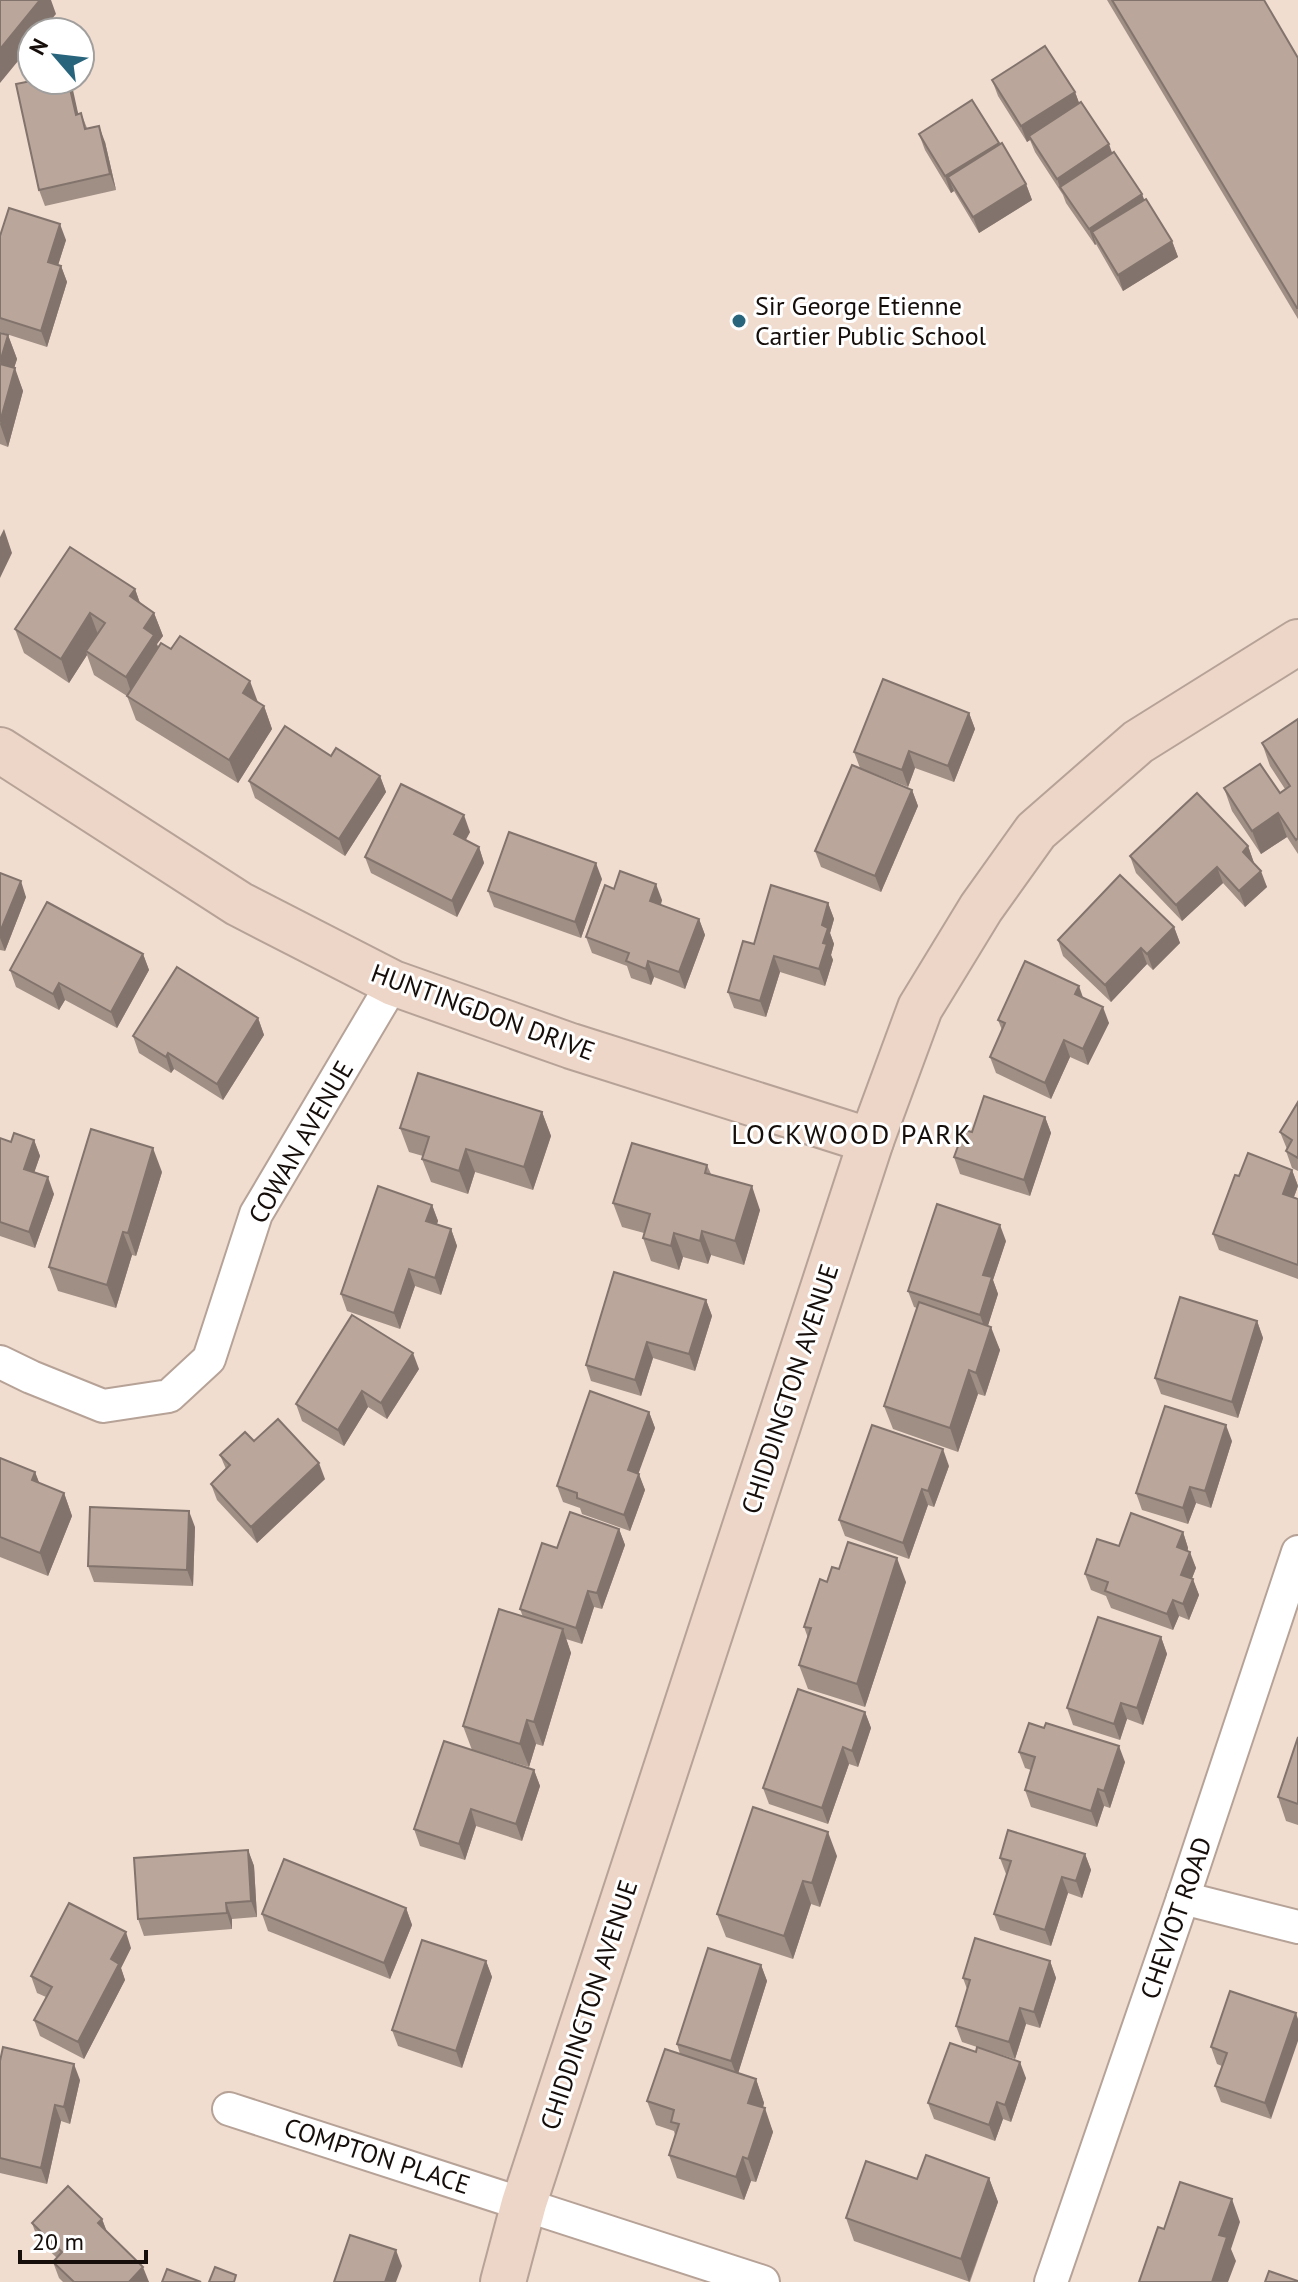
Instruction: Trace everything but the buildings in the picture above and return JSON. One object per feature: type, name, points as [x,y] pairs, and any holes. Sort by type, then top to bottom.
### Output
[{"type":"street","name":"CHIDDINGTON AVENUE","points":[[503,2282],[524,2203],[871,1141],[920,1008],[981,908],[1036,831],[1138,742],[1298,642]]},
{"type":"street","name":"HUNTINGDON DRIVE","points":[[0,750],[239,904],[393,983],[571,1046],[871,1141]]},
{"type":"street","name":"COWAN AVENUE","points":[[0,1362],[103,1406],[169,1396],[209,1359],[256,1214],[393,983]]},
{"type":"street","name":"CHEVIOT ROAD","points":[[1051,2282],[1298,1552]]},
{"type":"street","points":[[1183,1898],[1298,1927]]},
{"type":"street","name":"COMPTON PLACE","points":[[229,2109],[763,2282]]},
{"type":"place","name":"Sir George Etienne Cartier Public School","points":[[739,321]]},
{"type":"district","name":"LOCKWOOD PARK","points":[[852,1134]]}]
